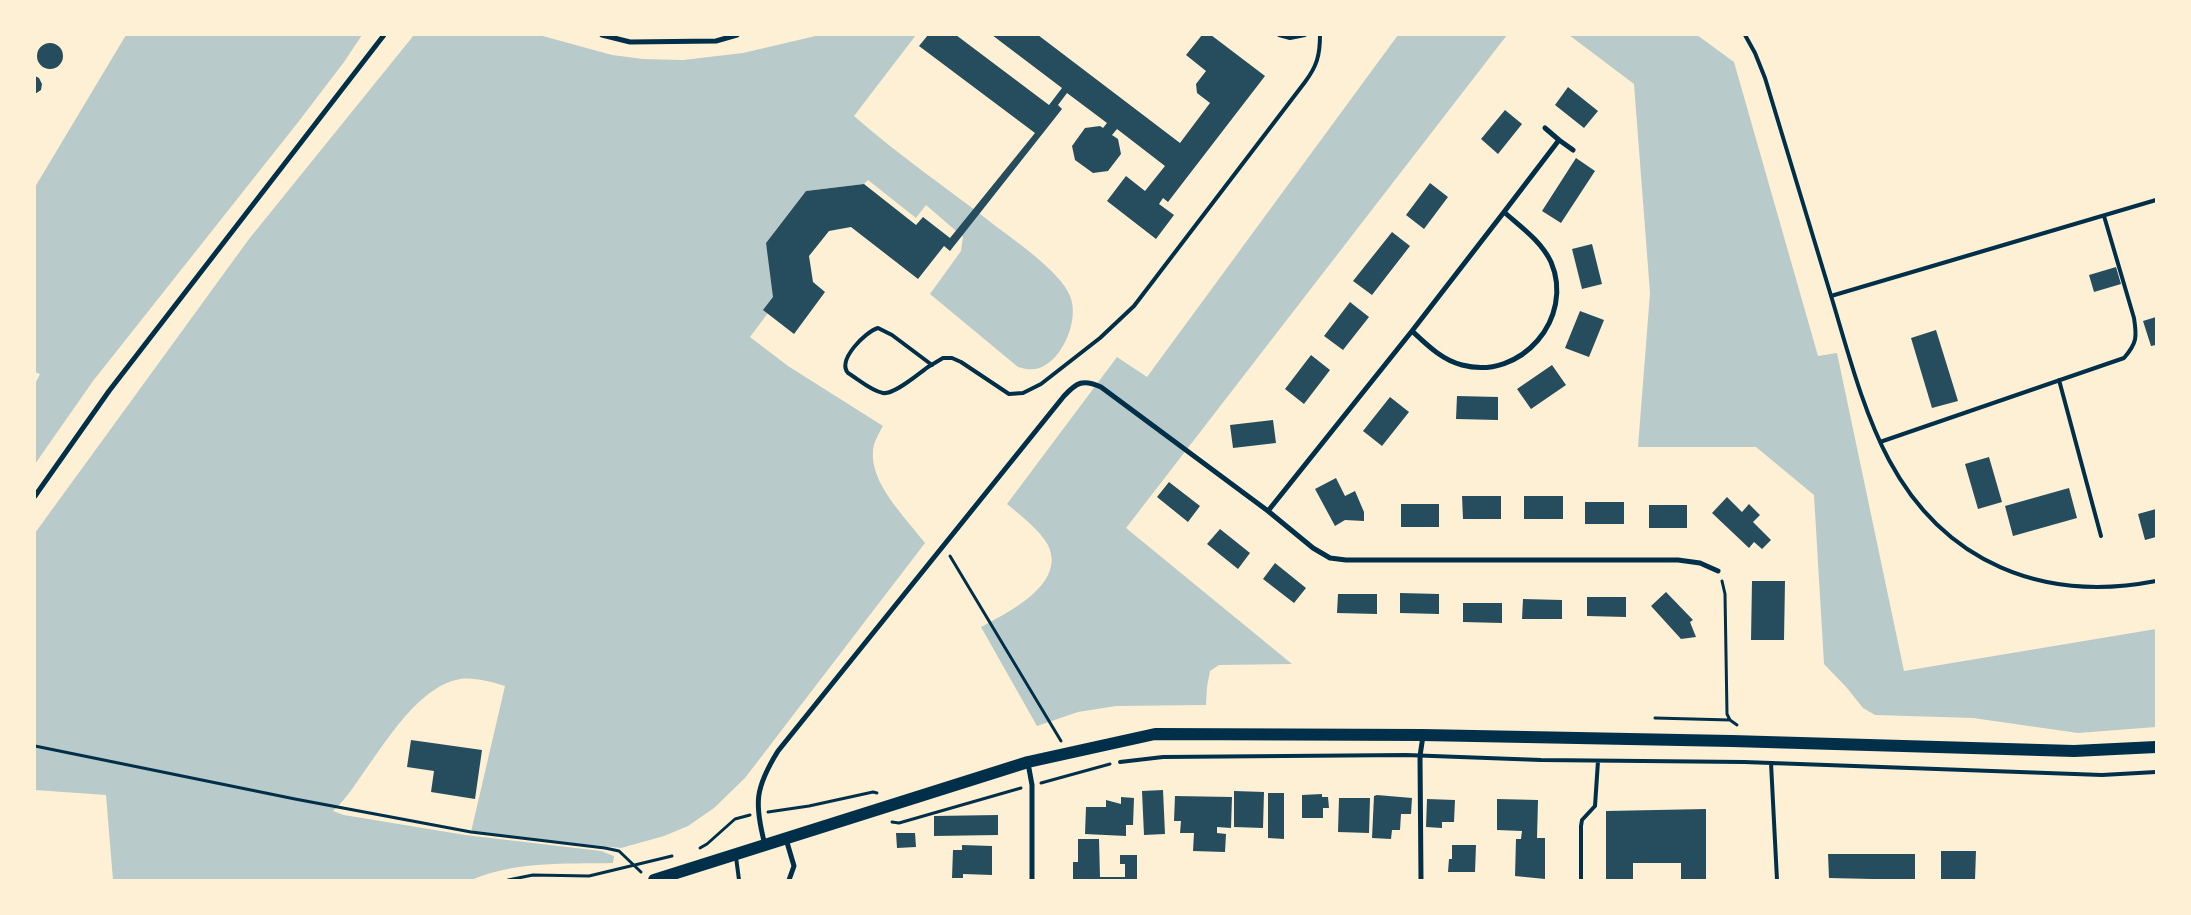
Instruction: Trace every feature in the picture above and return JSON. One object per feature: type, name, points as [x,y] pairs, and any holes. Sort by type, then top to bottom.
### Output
[{"type":"main road","points":[[654,880],[765,846],[883,806],[1028,762],[1155,734],[1423,735],[1745,741],[2074,751],[2156,747]]},
{"type":"street","points":[[35,496],[109,391],[384,35]]},
{"type":"street","points":[[602,35],[630,42],[716,41],[737,35]]},
{"type":"street","points":[[1545,128],[1574,150]]},
{"type":"street","points":[[1268,511],[1412,331],[1559,140]]},
{"type":"street","points":[[1412,331],[1444,358],[1464,366],[1480,368],[1509,362],[1522,356],[1540,340],[1548,328],[1554,310],[1557,290],[1551,262],[1538,243],[1504,212]]},
{"type":"street","points":[[765,846],[757,814],[763,777],[770,765],[791,734],[1064,396],[1078,383],[1085,381],[1101,387],[1114,396],[1268,511],[1313,548],[1330,558],[1678,560],[1700,563],[1718,571]]},
{"type":"street","points":[[1421,880],[1420,756],[1423,735]]},
{"type":"street","points":[[1028,762],[1032,785],[1032,880]]},
{"type":"street","points":[[786,838],[794,866],[789,880]]},
{"type":"lane","points":[[1279,35],[1290,38],[1305,35]]},
{"type":"lane","points":[[932,365],[892,335],[878,328],[864,336],[844,363],[844,369],[883,393],[891,392],[944,358],[952,358],[1009,394],[1023,393],[1041,384],[1107,332],[1134,306],[1306,82],[1318,61],[1320,35]]},
{"type":"lane","points":[[1747,37],[1765,78],[1855,372],[1880,442],[1906,490],[1929,517],[1953,540],[1996,566],[2024,578],[2044,583],[2086,588],[2130,586],[2156,581]]},
{"type":"lane","points":[[1831,296],[2156,200]]},
{"type":"lane","points":[[1880,442],[2124,358],[2134,347],[2136,335],[2134,318],[2104,216]]},
{"type":"lane","points":[[2059,380],[2101,536]]},
{"type":"lane","points":[[1120,762],[1163,757],[1420,756],[1771,763],[2102,775],[2156,772]]},
{"type":"lane","points":[[1581,880],[1581,826],[1582,820],[1595,806],[1598,761]]},
{"type":"lane","points":[[1771,763],[1777,880]]},
{"type":"lane","points":[[736,855],[739,880]]},
{"type":"path","points":[[944,546],[1068,752]]},
{"type":"path","points":[[1718,571],[1725,594],[1727,714],[1730,720]]},
{"type":"path","points":[[1655,718],[1730,720],[1741,726]]},
{"type":"path","points":[[35,746],[294,800],[462,830],[605,848],[618,852],[635,866]]},
{"type":"path","points":[[887,818],[892,822],[899,823],[1120,762]]},
{"type":"path","points":[[777,810],[809,806],[873,792],[879,793]]},
{"type":"path","points":[[696,850],[707,844],[735,819]]},
{"type":"path","points":[[508,880],[533,875],[589,876],[678,855]]},
{"type":"shaded area","points":[[126,35],[362,35],[299,121],[93,381],[35,464],[35,384],[40,374],[35,372],[35,187]]},
{"type":"shaded area","points":[[414,35],[539,35],[612,55],[643,59],[683,60],[743,53],[820,35],[916,35],[854,116],[905,158],[1024,247],[1057,277],[1070,296],[1072,304],[1073,312],[1068,337],[1055,357],[1043,367],[1029,369],[1018,367],[930,294],[961,251],[963,237],[926,205],[916,218],[868,180],[864,184],[806,191],[766,243],[777,301],[750,337],[788,366],[883,426],[873,448],[877,476],[899,512],[925,543],[745,778],[714,808],[688,826],[664,836],[621,848],[471,832],[505,686],[477,679],[460,679],[444,684],[415,706],[389,736],[349,793],[333,811],[344,815],[465,835],[601,851],[614,856],[613,863],[541,865],[505,869],[471,880],[113,880],[106,795],[35,790],[35,533],[249,239]]},
{"type":"shaded area","points":[[1398,35],[1507,35],[1126,528],[1292,664],[1219,665],[1210,671],[1206,705],[1116,706],[1078,712],[1037,726],[981,627],[1005,614],[1031,595],[1042,584],[1049,572],[1052,559],[1048,545],[1035,528],[1007,504],[1117,357],[1147,377]]},
{"type":"shaded area","points":[[1569,35],[1697,35],[1734,62],[1818,356],[1837,353],[1904,671],[2156,629],[2156,727],[2078,733],[1973,718],[1875,715],[1863,708],[1824,664],[1814,495],[1756,447],[1638,447],[1650,293],[1634,84]]},
{"type":"building","points":[[928,35],[956,35],[1049,105],[1062,88],[992,35],[1038,35],[1180,143],[1210,103],[1197,93],[1196,84],[1206,71],[1186,55],[1202,35],[1211,35],[1265,76],[1168,202],[1163,198],[1159,204],[1174,215],[1156,239],[1107,201],[1126,176],[1145,191],[1165,166],[1117,129],[1112,135],[1118,139],[1121,154],[1108,171],[1093,173],[1075,160],[1072,146],[1085,128],[1100,126],[1103,128],[1107,123],[1067,93],[1058,105],[1062,109],[950,251],[944,246],[918,279],[851,227],[829,231],[809,256],[813,282],[825,292],[794,334],[763,310],[773,297],[766,243],[806,191],[864,184],[916,225],[923,217],[950,238],[1035,133],[919,46]]},
{"type":"building","points":[[50,43],[59,47],[63,56],[59,65],[50,69],[41,65],[37,56],[41,47]]},
{"type":"building","points":[[35,76],[39,78],[42,84],[41,90],[35,94]]},
{"type":"building","points":[[1568,87],[1598,111],[1584,128],[1555,105]]},
{"type":"building","points":[[1505,110],[1522,124],[1498,154],[1481,139]]},
{"type":"building","points":[[1576,158],[1595,171],[1561,223],[1542,211]]},
{"type":"building","points":[[1430,183],[1448,197],[1424,229],[1406,215]]},
{"type":"building","points":[[1392,232],[1410,246],[1372,295],[1353,281]]},
{"type":"building","points":[[1592,244],[1602,284],[1582,289],[1572,249]]},
{"type":"building","points":[[2116,267],[2121,284],[2094,292],[2089,275]]},
{"type":"building","points":[[1350,302],[1369,317],[1343,350],[1324,336]]},
{"type":"building","points":[[1580,311],[1604,320],[1589,357],[1565,348]]},
{"type":"building","points":[[2156,317],[2156,345],[2151,346],[2143,321]]},
{"type":"building","points":[[1936,330],[1958,401],[1932,408],[1911,338]]},
{"type":"building","points":[[1311,355],[1330,370],[1304,404],[1285,389]]},
{"type":"building","points":[[1552,365],[1566,385],[1531,409],[1517,389]]},
{"type":"building","points":[[1457,396],[1498,397],[1498,420],[1456,419]]},
{"type":"building","points":[[1390,397],[1409,412],[1382,446],[1363,431]]},
{"type":"building","points":[[1273,420],[1276,443],[1233,448],[1230,425]]},
{"type":"building","points":[[1989,457],[2002,502],[1978,509],[1965,464]]},
{"type":"building","points":[[1336,478],[1345,496],[1355,491],[1364,512],[1364,521],[1345,520],[1335,526],[1315,489]]},
{"type":"building","points":[[1169,482],[1200,506],[1188,522],[1157,497]]},
{"type":"building","points":[[2069,488],[2077,518],[2013,536],[2005,506]]},
{"type":"building","points":[[1462,496],[1501,496],[1501,519],[1463,519]]},
{"type":"building","points":[[1524,496],[1563,496],[1563,519],[1524,519]]},
{"type":"building","points":[[1727,497],[1742,512],[1749,504],[1760,515],[1753,522],[1771,540],[1762,549],[1754,542],[1749,548],[1712,513]]},
{"type":"building","points":[[1585,502],[1624,502],[1624,524],[1585,524]]},
{"type":"building","points":[[1401,504],[1439,504],[1439,527],[1401,527]]},
{"type":"building","points":[[1649,505],[1687,505],[1687,528],[1649,528]]},
{"type":"building","points":[[2156,509],[2156,537],[2145,540],[2138,514]]},
{"type":"building","points":[[1220,529],[1250,553],[1238,569],[1207,544]]},
{"type":"building","points":[[1275,563],[1306,588],[1294,603],[1263,579]]},
{"type":"building","points":[[1752,581],[1785,581],[1784,640],[1751,640]]},
{"type":"building","points":[[1666,592],[1693,620],[1690,622],[1696,637],[1681,639],[1651,606]]},
{"type":"building","points":[[1400,593],[1439,594],[1439,614],[1400,613]]},
{"type":"building","points":[[1338,594],[1377,594],[1377,614],[1337,613]]},
{"type":"building","points":[[1587,597],[1626,597],[1626,617],[1587,616]]},
{"type":"building","points":[[1523,599],[1562,600],[1562,619],[1522,619]]},
{"type":"building","points":[[1463,603],[1502,603],[1502,623],[1463,622]]},
{"type":"building","points":[[411,740],[482,750],[475,799],[431,792],[434,771],[407,767]]},
{"type":"building","points":[[1163,790],[1165,834],[1144,835],[1142,791]]},
{"type":"building","points":[[1234,791],[1264,792],[1263,828],[1234,827]]},
{"type":"building","points":[[1268,793],[1284,793],[1284,839],[1268,838]]},
{"type":"building","points":[[1322,794],[1322,797],[1328,797],[1329,808],[1323,808],[1323,818],[1302,818],[1302,795]]},
{"type":"building","points":[[1175,796],[1232,797],[1231,828],[1217,827],[1217,833],[1226,834],[1225,852],[1193,851],[1194,833],[1180,833],[1181,821],[1174,821]]},
{"type":"building","points":[[1374,796],[1412,798],[1411,814],[1401,814],[1400,830],[1392,830],[1391,839],[1372,838]]},
{"type":"building","points":[[1121,797],[1134,798],[1133,825],[1126,825],[1126,836],[1085,834],[1086,807],[1106,807],[1106,800],[1121,804]]},
{"type":"building","points":[[1339,798],[1370,798],[1369,833],[1338,832]]},
{"type":"building","points":[[1427,799],[1455,800],[1454,822],[1442,822],[1442,828],[1426,827]]},
{"type":"building","points":[[1497,799],[1538,800],[1537,838],[1545,838],[1545,879],[1515,876],[1516,839],[1521,839],[1522,831],[1497,830]]},
{"type":"building","points":[[1706,809],[1706,880],[1681,880],[1681,863],[1633,863],[1633,880],[1606,880],[1606,811]]},
{"type":"building","points":[[998,815],[998,835],[934,836],[934,816]]},
{"type":"building","points":[[896,833],[915,833],[916,847],[897,848]]},
{"type":"building","points":[[1078,839],[1099,839],[1100,877],[1125,877],[1125,864],[1120,864],[1120,855],[1137,855],[1137,880],[1073,880],[1073,862],[1078,862]]},
{"type":"building","points":[[962,845],[992,846],[992,875],[963,874],[963,878],[952,878],[953,850],[962,850]]},
{"type":"building","points":[[1452,845],[1476,845],[1475,872],[1448,872],[1449,859],[1452,859]]},
{"type":"building","points":[[1941,851],[1976,851],[1975,880],[1941,880]]},
{"type":"building","points":[[1828,854],[1915,854],[1915,880],[1829,878]]}]
